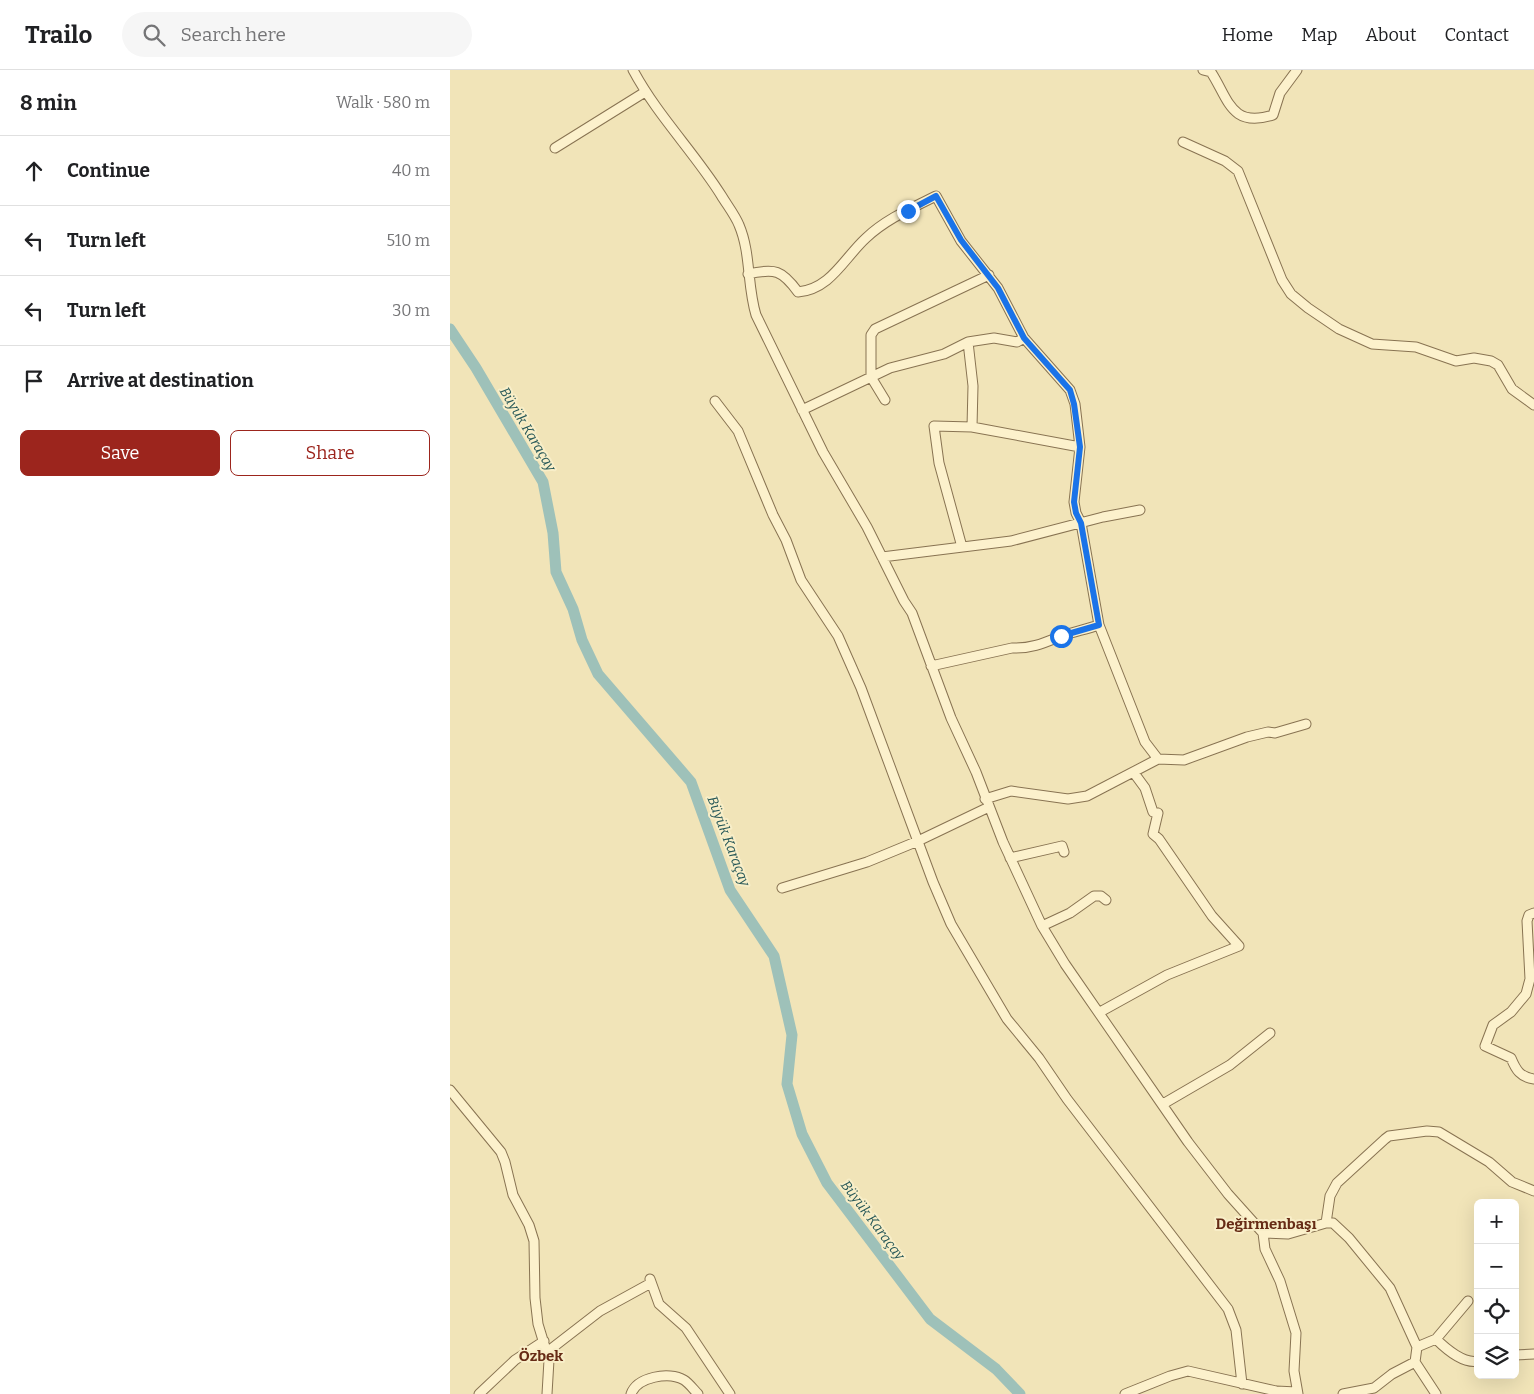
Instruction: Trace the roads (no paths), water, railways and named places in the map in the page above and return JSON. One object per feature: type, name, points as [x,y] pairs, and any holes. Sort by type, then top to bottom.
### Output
[{"type":"street","points":[[633,70],[645,92],[704,169],[739,224],[748,274],[749,294],[756,315],[802,410],[912,613],[931,666],[987,803],[1042,926],[1065,964],[1162,1104],[1228,1194],[1263,1233],[1265,1249],[1280,1281],[1296,1333],[1294,1371],[1297,1393],[1276,1391],[1188,1372],[1170,1376],[1125,1394]]},
{"type":"street","points":[[1203,70],[1211,72],[1230,109],[1237,115],[1259,119],[1273,115],[1280,93],[1298,70]]},
{"type":"street","points":[[555,148],[645,92]]},
{"type":"street","points":[[1183,142],[1238,170],[1282,280],[1292,294],[1308,308],[1339,329],[1372,344],[1416,347],[1456,361],[1474,358],[1498,365],[1512,389],[1534,405]]},
{"type":"street","points":[[748,274],[765,270],[775,271],[786,276],[798,292],[809,291],[826,282],[866,238],[893,218],[936,196],[961,240],[989,275],[1024,338],[1070,390],[1074,404],[1080,447],[1074,502],[1076,513],[1081,523],[1099,625],[1145,742],[1158,759]]},
{"type":"street","points":[[885,400],[871,377],[872,335],[875,329],[989,275]]},
{"type":"street","points":[[802,410],[890,368],[944,354],[968,342],[994,338],[1017,342],[1024,338]]},
{"type":"street","points":[[968,342],[973,386],[972,427]]},
{"type":"street","points":[[715,401],[738,431],[773,515],[786,540],[801,580],[838,636],[861,688],[951,924],[1007,1019],[1039,1058],[1067,1099],[1228,1310],[1236,1330],[1242,1384]]},
{"type":"street","points":[[962,547],[939,463],[934,426],[972,427],[1080,447]]},
{"type":"street","points":[[882,557],[1011,542],[1081,523],[1140,510]]},
{"type":"street","points":[[931,666],[1012,648],[1026,649],[1099,625]]},
{"type":"street","points":[[782,888],[867,862],[918,841],[1011,791],[1068,799],[1078,798],[1102,790],[1158,759],[1184,760],[1247,737],[1268,732],[1275,733],[1306,724]]},
{"type":"street","points":[[1100,1012],[1167,975],[1239,946],[1212,916],[1159,839],[1153,834],[1158,813],[1153,812],[1145,788],[1134,773]]},
{"type":"street","points":[[1010,858],[1062,846],[1064,852]]},
{"type":"street","points":[[1042,926],[1070,913],[1094,896],[1101,896],[1106,900]]},
{"type":"street","points":[[1534,913],[1529,915],[1527,921],[1530,979],[1526,994],[1511,1012],[1494,1026],[1486,1046],[1511,1058],[1516,1071],[1526,1078],[1534,1079]]},
{"type":"street","points":[[1162,1104],[1230,1065],[1270,1033]]},
{"type":"street","points":[[450,1090],[506,1162],[513,1195],[529,1225],[534,1241],[535,1298],[538,1324],[547,1352],[547,1394]]},
{"type":"street","points":[[1326,1223],[1330,1196],[1337,1183],[1389,1136],[1431,1130],[1439,1132],[1489,1162],[1512,1182],[1534,1191]]},
{"type":"street","points":[[1263,1233],[1288,1234],[1326,1223],[1333,1223],[1349,1238],[1390,1288],[1417,1347],[1415,1362],[1436,1394]]},
{"type":"street","points":[[547,1352],[600,1311],[650,1281],[659,1304],[686,1328],[730,1394]]},
{"type":"street","points":[[1417,1347],[1436,1339],[1468,1300]]},
{"type":"street","points":[[1436,1339],[1444,1347],[1461,1358],[1474,1362]]},
{"type":"street","points":[[479,1394],[509,1365],[544,1341]]},
{"type":"street","points":[[1519,1355],[1534,1354]]},
{"type":"street","points":[[1342,1394],[1374,1388],[1392,1374],[1415,1362]]},
{"type":"street","points":[[631,1394],[638,1384],[672,1376],[684,1380],[698,1394]]},
{"type":"waterway","name":"Büyük Karaçay","points":[[450,329],[476,368],[543,482],[553,533],[556,572],[573,609],[582,640],[598,674],[691,782],[730,890],[774,956],[792,1035],[787,1084],[802,1134],[827,1183],[930,1319],[996,1369],[1020,1394]]},
{"type":"district","name":"Değirmenbaşı","points":[[1266,1224]]},
{"type":"district","name":"Özbek","points":[[541,1356]]}]
